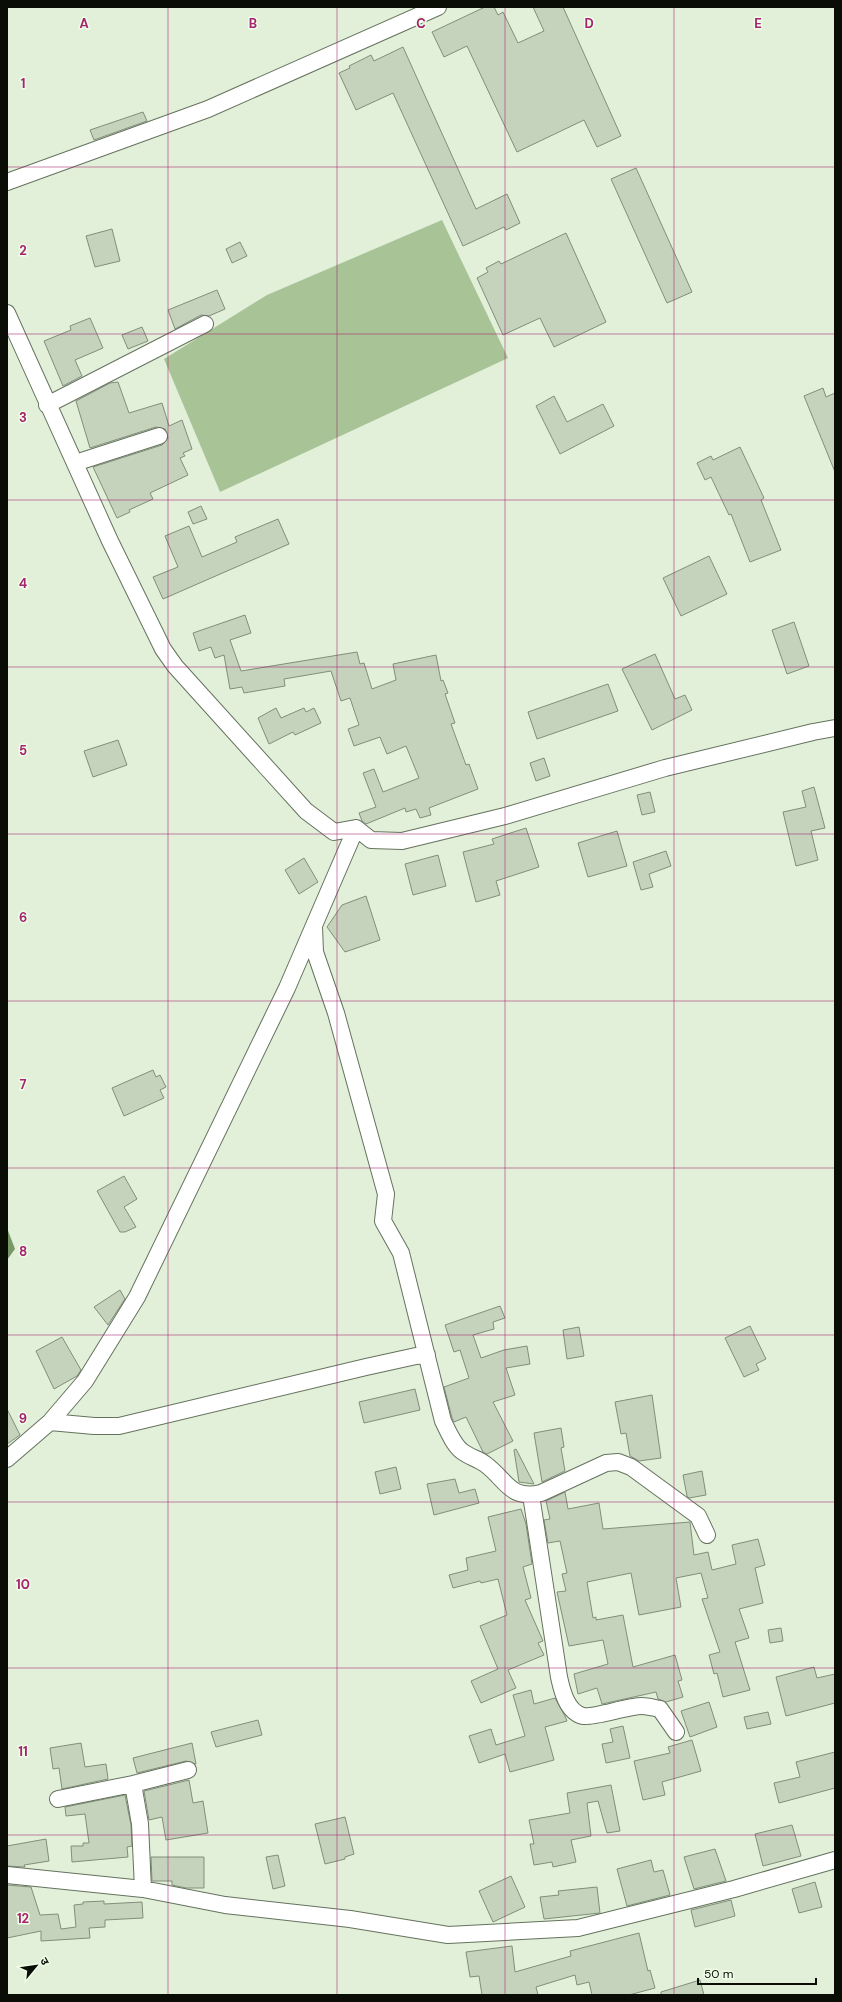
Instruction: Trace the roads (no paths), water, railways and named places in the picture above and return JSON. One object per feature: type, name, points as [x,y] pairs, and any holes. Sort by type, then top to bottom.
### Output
[{"type":"street","points":[[7,182],[208,109],[438,7]]},
{"type":"street","points":[[7,313],[47,405],[153,629],[175,666],[306,811],[334,832],[356,828],[371,840],[402,841],[505,816],[665,768],[835,728]]},
{"type":"street","points":[[47,405],[205,324]]},
{"type":"street","points":[[75,463],[159,436]]},
{"type":"street","points":[[7,1459],[50,1422],[85,1381],[138,1297],[287,988],[356,828]]},
{"type":"street","points":[[314,926],[315,952],[336,1013],[386,1194],[384,1221],[401,1253],[443,1421],[456,1444],[462,1452],[486,1465],[513,1491],[531,1495],[541,1493],[606,1463],[618,1462],[631,1467],[698,1516],[708,1535]]},
{"type":"street","points":[[50,1422],[94,1426],[119,1426],[366,1367],[427,1355]]},
{"type":"street","points":[[531,1495],[559,1677],[562,1692],[568,1703],[574,1711],[583,1716],[641,1706],[660,1708],[676,1732]]},
{"type":"street","points":[[58,1799],[132,1784],[188,1770]]},
{"type":"street","points":[[132,1784],[140,1824],[143,1889]]},
{"type":"street","points":[[7,1875],[143,1889],[225,1905],[350,1919],[448,1935],[578,1928],[734,1889],[835,1860]]}]
